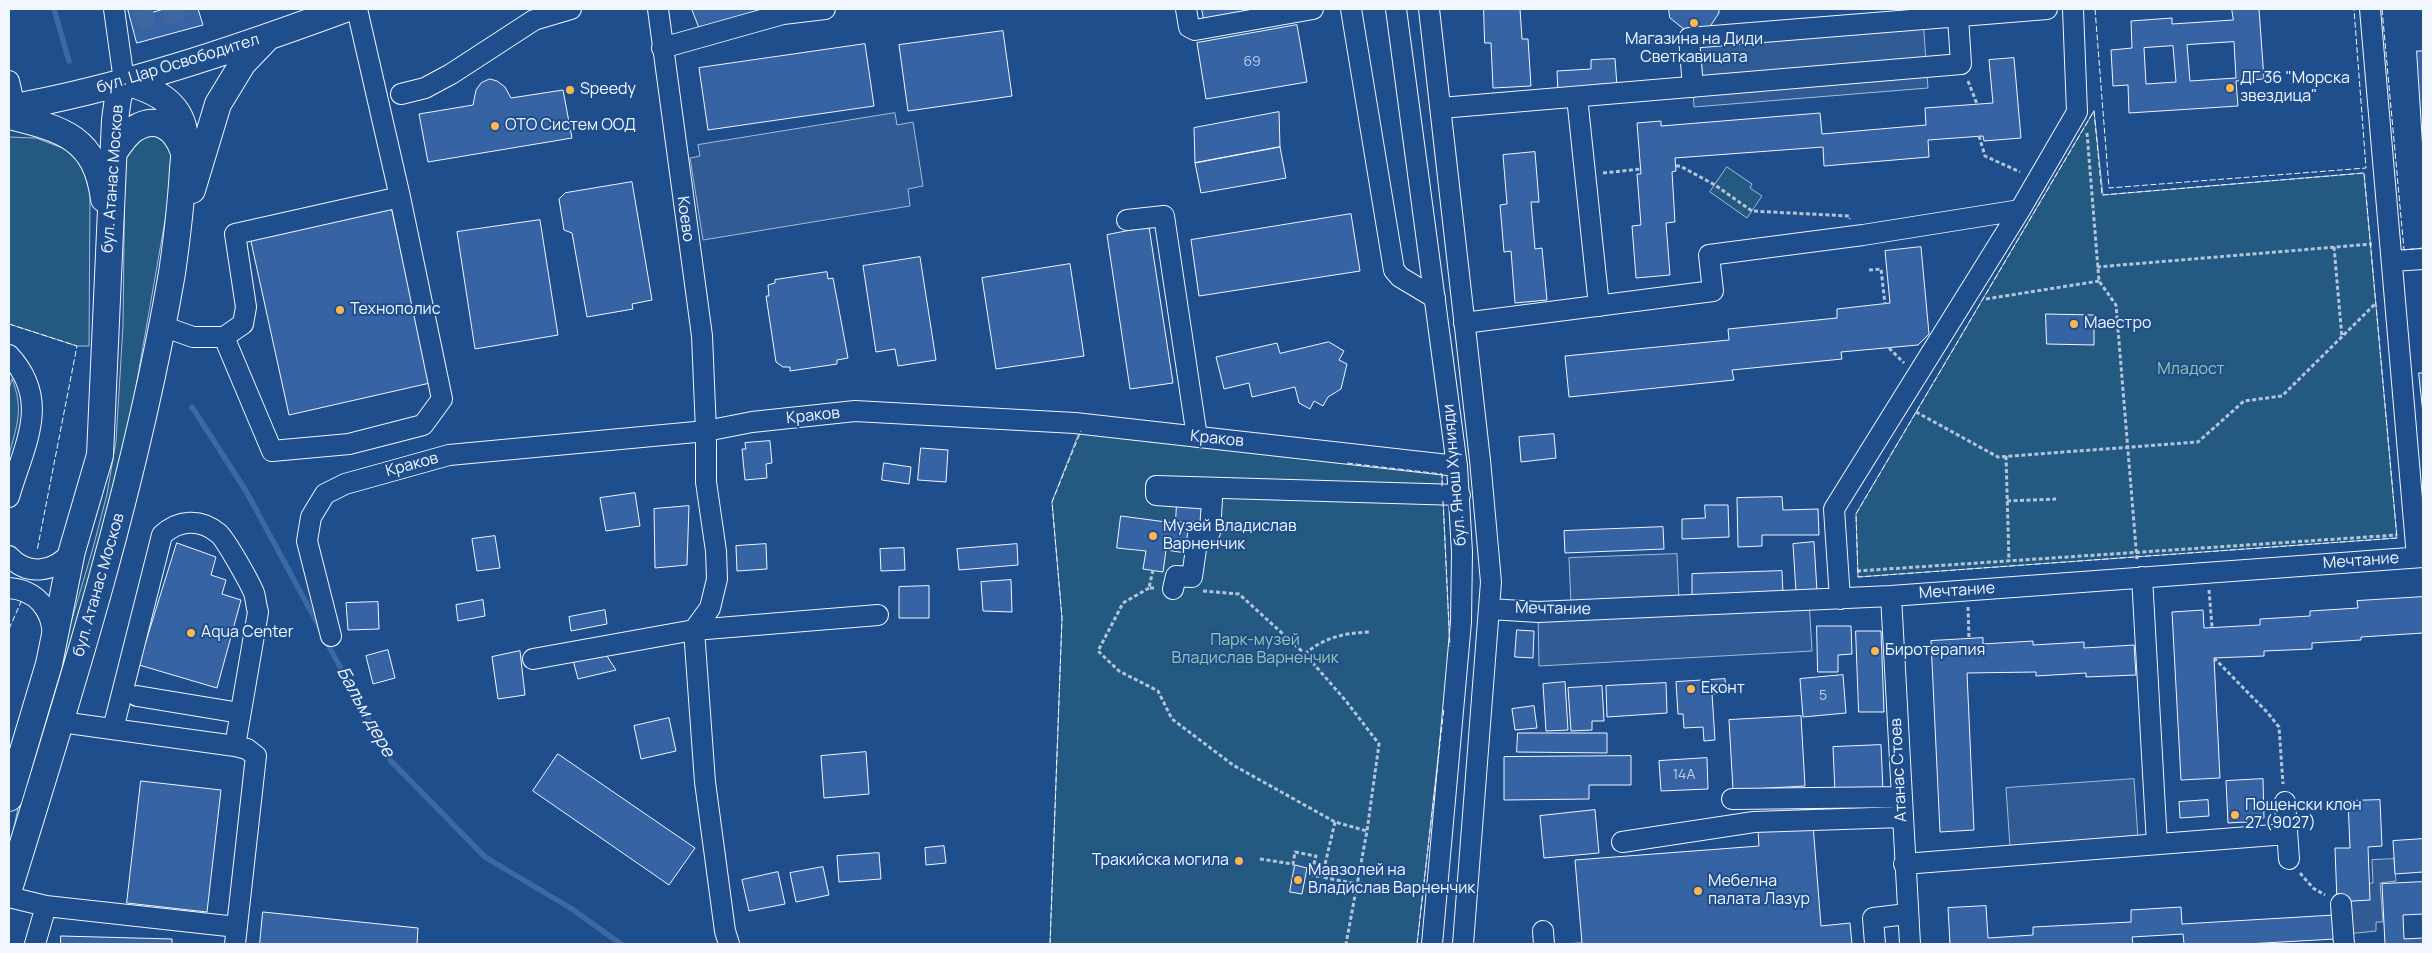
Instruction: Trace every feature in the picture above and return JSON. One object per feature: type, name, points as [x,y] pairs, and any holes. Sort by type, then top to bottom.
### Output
[{"type":"main road","name":"бул. Цар Освободител","points":[[11,110],[124,81],[268,37],[306,14],[344,9]]},
{"type":"main road","points":[[179,231],[218,104],[243,63],[268,37]]},
{"type":"main road","name":"бул. Атанас Москов","points":[[9,798],[49,664],[72,552],[100,455],[113,154],[116,109],[124,81],[152,90],[164,98],[183,124],[184,154],[179,231],[162,326],[127,485],[61,722],[9,888]]},
{"type":"main road","points":[[11,110],[63,131],[78,142],[88,154],[98,171],[103,191],[109,236]]},
{"type":"main road","points":[[113,154],[124,138],[134,129],[156,122],[168,126],[175,133],[184,154]]},
{"type":"street","points":[[114,9],[124,81]]},
{"type":"street","points":[[224,337],[272,451],[349,444],[423,425],[442,399],[400,197],[357,9]]},
{"type":"street","points":[[401,94],[425,88],[451,74],[534,20],[571,9]]},
{"type":"street","name":"Коево","points":[[658,9],[702,336],[706,482],[716,551],[717,578],[710,608],[694,630]]},
{"type":"street","points":[[662,48],[783,14],[825,9]]},
{"type":"street","points":[[1186,9],[1189,27],[1196,30],[1313,9]]},
{"type":"street","points":[[1352,9],[1394,270],[1400,276],[1435,298]]},
{"type":"street","name":"бул. Янош Хунияди","points":[[1396,9],[1460,495],[1463,584],[1461,622],[1432,944]]},
{"type":"street","name":"бул. Янош Хунияди","points":[[1429,9],[1490,555],[1490,609],[1463,944]]},
{"type":"street","points":[[1693,87],[1689,38],[2047,9]]},
{"type":"street","points":[[1840,599],[1834,509],[2020,210],[2076,112],[2073,9]]},
{"type":"street","points":[[2370,9],[2415,534],[2420,557]]},
{"type":"street","points":[[1441,108],[1961,64],[1958,17]]},
{"type":"street","points":[[9,81],[11,110]]},
{"type":"street","points":[[1577,97],[1599,306]]},
{"type":"street","points":[[162,326],[193,337],[224,337],[243,324],[246,307],[234,234],[400,197]]},
{"type":"street","points":[[1464,323],[1713,291],[1709,255],[1850,237],[2020,210]]},
{"type":"street","points":[[1127,220],[1164,216],[1197,437]]},
{"type":"street","points":[[2391,252],[2423,258]]},
{"type":"street","points":[[9,355],[24,373],[31,391],[33,412],[9,497]]},
{"type":"street","name":"Краков","points":[[331,636],[307,541],[311,516],[325,494],[345,484],[449,455],[706,431],[752,422],[854,411],[1075,423],[1457,466]]},
{"type":"street","points":[[1173,589],[1176,576],[1192,577],[1198,535],[1210,532],[1212,499],[1156,495],[1156,486],[1460,495]]},
{"type":"street","points":[[113,729],[162,535],[178,524],[184,523],[209,527],[220,534],[254,594],[258,612],[234,746]]},
{"type":"street","points":[[9,556],[24,568],[45,570],[65,560],[72,552]]},
{"type":"street","name":"Мечтание","points":[[1490,609],[1538,612],[1840,599],[2420,557]]},
{"type":"street","points":[[2142,577],[2157,844]]},
{"type":"street","points":[[9,588],[26,591],[46,608],[52,621],[53,635],[49,664]]},
{"type":"street","name":"Атанас Стоев","points":[[1891,596],[1900,797],[1910,944]]},
{"type":"street","points":[[533,659],[694,630],[878,615]]},
{"type":"street","points":[[694,630],[705,782],[725,931],[729,944]]},
{"type":"street","points":[[137,696],[240,713]]},
{"type":"street","points":[[9,897],[46,906],[236,936],[256,756],[247,749],[234,746],[61,722]]},
{"type":"street","points":[[1732,799],[1900,797]]},
{"type":"street","points":[[2285,802],[2289,858]]},
{"type":"street","points":[[1622,842],[1754,822],[1902,818]]},
{"type":"street","points":[[1904,864],[2287,834]]},
{"type":"street","points":[[2341,904],[2344,944]]},
{"type":"street","points":[[35,944],[46,906]]},
{"type":"street","points":[[1875,944],[1873,918],[1907,914]]},
{"type":"path","points":[[1961,64],[1977,104]]},
{"type":"path","points":[[2086,125],[2099,281],[2116,305],[2135,553],[2142,577]]},
{"type":"path","points":[[1979,136],[1985,156],[2037,180]]},
{"type":"path","points":[[1676,166],[1680,166],[1715,184],[1752,211],[1849,216],[1850,237]]},
{"type":"path","points":[[1585,175],[1641,169]]},
{"type":"path","points":[[2097,267],[2334,247],[2391,252]]},
{"type":"path","points":[[2334,247],[2342,338]]},
{"type":"path","points":[[1868,270],[1881,269],[1885,304]]},
{"type":"path","points":[[1963,302],[2099,281]]},
{"type":"path","points":[[1900,403],[1998,457],[2198,442],[2244,401],[2282,396],[2394,285]]},
{"type":"path","points":[[2006,456],[2009,561]]},
{"type":"path","points":[[2007,501],[2056,498]]},
{"type":"path","points":[[1839,572],[2415,534]]},
{"type":"path","points":[[1149,588],[1153,570]]},
{"type":"path","points":[[2208,572],[2212,627]]},
{"type":"path","points":[[1346,944],[1368,831],[1379,744],[1346,701],[1305,654],[1239,594],[1149,588],[1123,603],[1098,651],[1119,671],[1158,691],[1172,719],[1233,765],[1336,822],[1368,831]]},
{"type":"path","points":[[1968,590],[1969,639]]},
{"type":"path","points":[[1305,654],[1315,645],[1345,633],[1370,632]]},
{"type":"path","points":[[2214,658],[2267,712],[2279,727],[2285,802]]},
{"type":"path","points":[[1322,877],[1336,822]]},
{"type":"path","points":[[1260,859],[1293,864],[1295,852],[1316,856],[1311,875],[1357,884]]},
{"type":"path","points":[[2289,858],[2313,888],[2341,904]]},
{"type":"green space","name":"Младост","points":[[2094,111],[2103,195],[2364,173],[2397,538],[1858,577],[1856,514]]},
{"type":"green space","points":[[151,132],[172,144],[171,186],[119,484],[9,852],[22,788],[93,548],[107,494],[116,441],[123,326],[125,159],[127,147]]},
{"type":"green space","points":[[9,137],[36,138],[65,149],[83,167],[90,194],[89,346],[77,346],[9,324]]},
{"type":"green space","points":[[1727,167],[1752,184],[1750,188],[1762,196],[1747,218],[1710,192]]},
{"type":"green space","points":[[12,379],[18,399],[18,417],[9,455],[9,390]]},
{"type":"green space","name":"Парк-музей Владислав Варненчик","points":[[1080,431],[1442,474],[1450,652],[1417,944],[1050,944],[1062,618],[1052,502]]},
{"type":"shaded area","points":[[1923,19],[1928,88],[1694,107],[1689,38]]},
{"type":"shaded area","points":[[895,113],[897,125],[913,122],[923,186],[908,189],[910,206],[703,240],[690,158],[700,156],[698,145]]},
{"type":"shaded area","points":[[1677,554],[1679,600],[1571,604],[1569,558]]},
{"type":"shaded area","points":[[1809,600],[1812,651],[1539,666],[1538,612]]},
{"type":"shaded area","points":[[2134,779],[2138,838],[2010,847],[2006,788]]},
{"type":"shaded area","points":[[2394,859],[2396,881],[2380,883],[2383,922],[2376,922],[2376,931],[2347,934],[2343,886],[2373,883],[2372,860]]},
{"type":"building","points":[[128,9],[148,9],[150,13],[164,9],[198,9],[203,25],[137,43]]},
{"type":"building","points":[[692,9],[775,9],[701,32]]},
{"type":"building","points":[[1202,9],[1291,9],[1205,24]]},
{"type":"building","points":[[1484,9],[1520,9],[1522,39],[1528,39],[1531,86],[1493,88],[1491,43],[1485,43]]},
{"type":"building","name":"Магазина на Диди Светкавицата","points":[[1669,9],[1719,9],[1719,13],[1709,28],[1685,30],[1670,18]]},
{"type":"building","points":[[2232,9],[2259,9],[2264,79],[2236,81],[2238,106],[2129,113],[2128,85],[2113,86],[2111,50],[2132,48],[2131,21],[2172,18],[2172,24],[2233,20]],"holes":[[[2234,42],[2236,78],[2190,81],[2187,45]],[[2173,46],[2176,82],[2146,84],[2144,48]]]},
{"type":"building","points":[[1297,25],[1307,82],[1206,99],[1197,43]]},
{"type":"building","points":[[1003,31],[1012,96],[908,111],[899,45]]},
{"type":"building","points":[[865,44],[874,106],[708,130],[699,68]]},
{"type":"building","points":[[2417,51],[2423,51],[2423,151]]},
{"type":"building","points":[[2014,58],[2021,138],[1984,141],[1983,136],[1928,140],[1929,157],[1824,166],[1823,147],[1675,158],[1676,171],[1672,172],[1675,222],[1666,223],[1670,275],[1636,278],[1632,226],[1641,225],[1637,174],[1641,174],[1637,123],[1661,121],[1661,126],[1820,113],[1822,134],[1926,125],[1925,108],[1993,103],[1989,60]]},
{"type":"building","points":[[1615,59],[1617,86],[1558,93],[1557,71],[1591,69],[1591,60]]},
{"type":"building","name":"ОТО Систем ООД","points":[[490,79],[497,81],[505,87],[511,98],[563,90],[572,138],[428,162],[419,114],[473,105],[476,90],[481,83]]},
{"type":"building","points":[[1279,112],[1280,147],[1195,163],[1194,128]]},
{"type":"building","points":[[1280,147],[1286,178],[1201,193],[1195,163]]},
{"type":"building","points":[[1535,152],[1539,202],[1531,202],[1535,249],[1542,248],[1547,300],[1515,303],[1511,251],[1504,252],[1500,205],[1507,204],[1503,155]]},
{"type":"building","points":[[632,182],[652,300],[632,304],[633,309],[587,317],[572,233],[564,230],[559,199],[565,193]]},
{"type":"building","name":"Технополис","points":[[391,206],[430,383],[289,415],[250,237]]},
{"type":"building","points":[[1351,214],[1360,271],[1199,296],[1191,240]]},
{"type":"building","points":[[540,220],[558,335],[475,349],[457,232]]},
{"type":"building","points":[[1149,227],[1173,383],[1130,389],[1107,235]]},
{"type":"building","points":[[1921,247],[1929,334],[1918,345],[1841,352],[1842,359],[1732,370],[1734,380],[1569,397],[1565,356],[1729,340],[1728,329],[1837,318],[1837,309],[1890,303],[1885,251]]},
{"type":"building","points":[[920,257],[936,360],[898,366],[895,349],[876,352],[863,266]]},
{"type":"building","points":[[1070,264],[1084,356],[996,369],[982,278]]},
{"type":"building","points":[[827,272],[828,279],[833,278],[848,358],[837,360],[837,364],[790,371],[790,367],[783,367],[776,362],[766,296],[769,296],[768,285],[775,283],[775,280]]},
{"type":"building","points":[[2046,314],[2094,315],[2094,345],[2047,344]]},
{"type":"building","points":[[1329,342],[1344,351],[1339,360],[1347,364],[1341,389],[1328,397],[1323,406],[1314,401],[1310,409],[1299,403],[1295,387],[1252,397],[1249,383],[1224,389],[1216,357],[1277,343],[1280,353]]},
{"type":"building","points":[[2419,373],[2423,373],[2423,413]]},
{"type":"building","points":[[1554,434],[1556,458],[1521,462],[1519,437]]},
{"type":"building","points":[[770,441],[772,463],[766,464],[767,478],[745,480],[742,449],[746,449],[745,443]]},
{"type":"building","points":[[921,448],[948,450],[946,482],[918,480]]},
{"type":"building","points":[[884,463],[911,467],[909,484],[882,480]]},
{"type":"building","points":[[635,493],[640,526],[606,531],[600,498]]},
{"type":"building","points":[[1782,497],[1783,510],[1818,509],[1819,535],[1762,535],[1762,546],[1738,547],[1737,498]]},
{"type":"building","points":[[1177,502],[1203,502],[1202,522],[1176,522]]},
{"type":"building","points":[[1705,505],[1728,505],[1729,537],[1682,539],[1682,519],[1705,518]]},
{"type":"building","points":[[689,506],[687,565],[655,568],[654,509]]},
{"type":"building","name":"Музей Владислав Варненчик","points":[[1121,516],[1189,525],[1186,553],[1166,550],[1163,572],[1143,569],[1146,551],[1117,548]]},
{"type":"building","points":[[1663,527],[1664,549],[1565,553],[1564,531]]},
{"type":"building","points":[[495,536],[500,568],[477,571],[472,539]]},
{"type":"building","points":[[1814,542],[1817,591],[1796,592],[1793,544]]},
{"type":"building","name":"Aqua Center","points":[[177,543],[216,557],[211,575],[226,580],[222,594],[241,600],[217,688],[139,665]]},
{"type":"building","points":[[766,544],[767,569],[737,571],[736,546]]},
{"type":"building","points":[[1017,544],[1018,565],[959,570],[957,549]]},
{"type":"building","points":[[904,548],[905,570],[881,571],[880,549]]},
{"type":"building","points":[[1782,571],[1783,593],[1692,596],[1692,574]]},
{"type":"building","points":[[1011,580],[1012,612],[983,611],[981,582]]},
{"type":"building","points":[[929,586],[929,618],[899,618],[899,587]]},
{"type":"building","points":[[2423,597],[2423,633],[2361,637],[2361,640],[2312,643],[2312,649],[2264,651],[2264,656],[2214,658],[2220,778],[2181,780],[2172,612],[2203,610],[2204,628],[2260,625],[2260,619],[2310,616],[2310,611],[2358,608],[2357,601]]},
{"type":"building","points":[[483,600],[485,616],[458,621],[456,605]]},
{"type":"building","points":[[378,602],[379,629],[348,630],[346,603]]},
{"type":"building","points":[[605,610],[607,624],[571,631],[569,617]]},
{"type":"building","points":[[1817,626],[1851,626],[1852,654],[1838,655],[1838,672],[1818,672]]},
{"type":"building","points":[[1517,630],[1534,631],[1533,658],[1515,657]]},
{"type":"building","points":[[1856,631],[1881,631],[1884,712],[1859,712]]},
{"type":"building","points":[[1983,638],[1983,644],[2033,641],[2033,645],[2084,642],[2084,648],[2134,645],[2136,675],[2086,677],[2086,673],[2036,676],[2036,672],[1967,673],[1974,830],[1940,832],[1931,641]]},
{"type":"building","points":[[388,650],[395,678],[373,684],[366,656]]},
{"type":"building","points":[[520,651],[525,695],[498,699],[492,657]]},
{"type":"building","points":[[605,653],[616,670],[578,679],[573,660]]},
{"type":"building","points":[[1843,675],[1846,713],[1803,717],[1800,679]]},
{"type":"building","points":[[1725,679],[1726,693],[1712,694],[1715,740],[1704,741],[1703,727],[1684,728],[1683,714],[1678,714],[1676,682]]},
{"type":"building","points":[[1565,682],[1568,730],[1546,731],[1543,684]]},
{"type":"building","points":[[1666,683],[1667,713],[1607,717],[1606,686]]},
{"type":"building","points":[[1602,686],[1604,721],[1592,721],[1592,730],[1571,731],[1568,688]]},
{"type":"building","points":[[1534,706],[1537,728],[1515,730],[1512,709]]},
{"type":"building","points":[[1801,716],[1805,786],[1733,790],[1729,720]]},
{"type":"building","points":[[669,718],[676,751],[641,759],[634,726]]},
{"type":"building","points":[[1518,733],[1607,733],[1607,753],[1517,752]]},
{"type":"building","points":[[1881,745],[1883,791],[1835,793],[1833,747]]},
{"type":"building","points":[[866,752],[869,794],[824,798],[821,756]]},
{"type":"building","points":[[558,754],[695,848],[669,885],[533,791]]},
{"type":"building","points":[[1631,756],[1631,785],[1589,785],[1589,799],[1504,800],[1504,757]]},
{"type":"building","points":[[1707,758],[1708,789],[1661,791],[1659,761]]},
{"type":"building","points":[[2263,779],[2264,818],[2247,819],[2247,822],[2228,823],[2226,781]]},
{"type":"building","points":[[141,781],[221,790],[207,912],[127,903]]},
{"type":"building","points":[[2208,800],[2209,816],[2180,818],[2179,802]]},
{"type":"building","points":[[2380,800],[2382,846],[2368,847],[2370,900],[2337,902],[2335,848],[2350,848],[2348,801]]},
{"type":"building","points":[[1595,810],[1599,853],[1544,858],[1540,816]]},
{"type":"building","name":"Мебелна палата Лазур","points":[[1813,825],[1821,926],[1850,923],[1852,944],[1561,944],[1582,943],[1575,860],[1759,846],[1758,830]]},
{"type":"building","points":[[2423,839],[2423,872],[2395,874],[2393,841]]},
{"type":"building","points":[[944,846],[946,863],[926,865],[925,848]]},
{"type":"building","points":[[879,853],[881,879],[839,882],[837,856]]},
{"type":"building","name":"Мавзолей на Владислав Варненчик","points":[[1295,865],[1307,868],[1302,894],[1290,892]]},
{"type":"building","points":[[823,867],[829,895],[796,902],[790,873]]},
{"type":"building","points":[[778,872],[785,904],[749,911],[742,880]]},
{"type":"building","points":[[2423,882],[2423,914],[2403,915],[2404,939],[2423,938],[2423,944],[2385,944],[2382,884]]},
{"type":"building","points":[[1986,906],[1988,938],[2033,935],[2033,927],[2131,922],[2131,910],[2181,907],[2182,924],[2334,915],[2335,939],[2246,944],[2184,944],[2183,934],[2132,937],[2133,944],[1950,944],[1948,908]]},
{"type":"building","points":[[263,912],[418,928],[417,944],[260,944]]},
{"type":"building","points":[[61,936],[172,939],[172,944],[61,944]]},
{"type":"waterway","name":"Балъм дере","points":[[54,9],[69,61]]},
{"type":"waterway","name":"Балъм дере","points":[[192,407],[246,491],[321,630]]},
{"type":"waterway","name":"Балъм дере","points":[[326,641],[391,761],[485,857],[572,909],[621,944]]},
{"type":"tunnel","points":[[141,9],[145,19],[190,9]]},
{"type":"fence","points":[[2095,9],[2109,188],[2366,168],[2354,9]]},
{"type":"fence","points":[[2382,9],[2404,250],[2423,248]]},
{"type":"fence","points":[[2094,111],[2102,195],[2364,173],[2397,538],[1858,577],[1856,514],[2094,111]]},
{"type":"fence","points":[[9,324],[77,346],[37,551]]},
{"type":"fence","points":[[1050,944],[1062,618],[1052,502],[1081,431]]},
{"type":"fence","points":[[1347,463],[1442,474],[1442,488]]},
{"type":"fence","points":[[1443,501],[1450,646]]},
{"type":"fence","points":[[9,629],[21,602]]},
{"type":"fence","points":[[1417,944],[1444,708]]},
{"type":"place","name":"Магазина на Диди Светкавицата","points":[[1694,23]]},
{"type":"place","name":"ДГ 36 \"Морска звездица\"","points":[[2230,88]]},
{"type":"place","name":"Speedy","points":[[570,90]]},
{"type":"place","name":"ОТО Систем ООД","points":[[495,126]]},
{"type":"place","name":"Технополис","points":[[340,310]]},
{"type":"place","name":"Маестро","points":[[2074,324]]},
{"type":"place","name":"Музей Владислав Варненчик","points":[[1153,536]]},
{"type":"place","name":"Aqua Center","points":[[191,633]]},
{"type":"place","name":"Биротерапия","points":[[1875,651]]},
{"type":"place","name":"Еконт","points":[[1691,689]]},
{"type":"place","name":"Пощенски клон 27 (9027)","points":[[2235,815]]},
{"type":"place","name":"Тракийска могила","points":[[1239,861]]},
{"type":"place","name":"Мавзолей на Владислав Варненчик","points":[[1298,880]]},
{"type":"place","name":"Мебелна палата Лазур","points":[[1698,891]]}]
